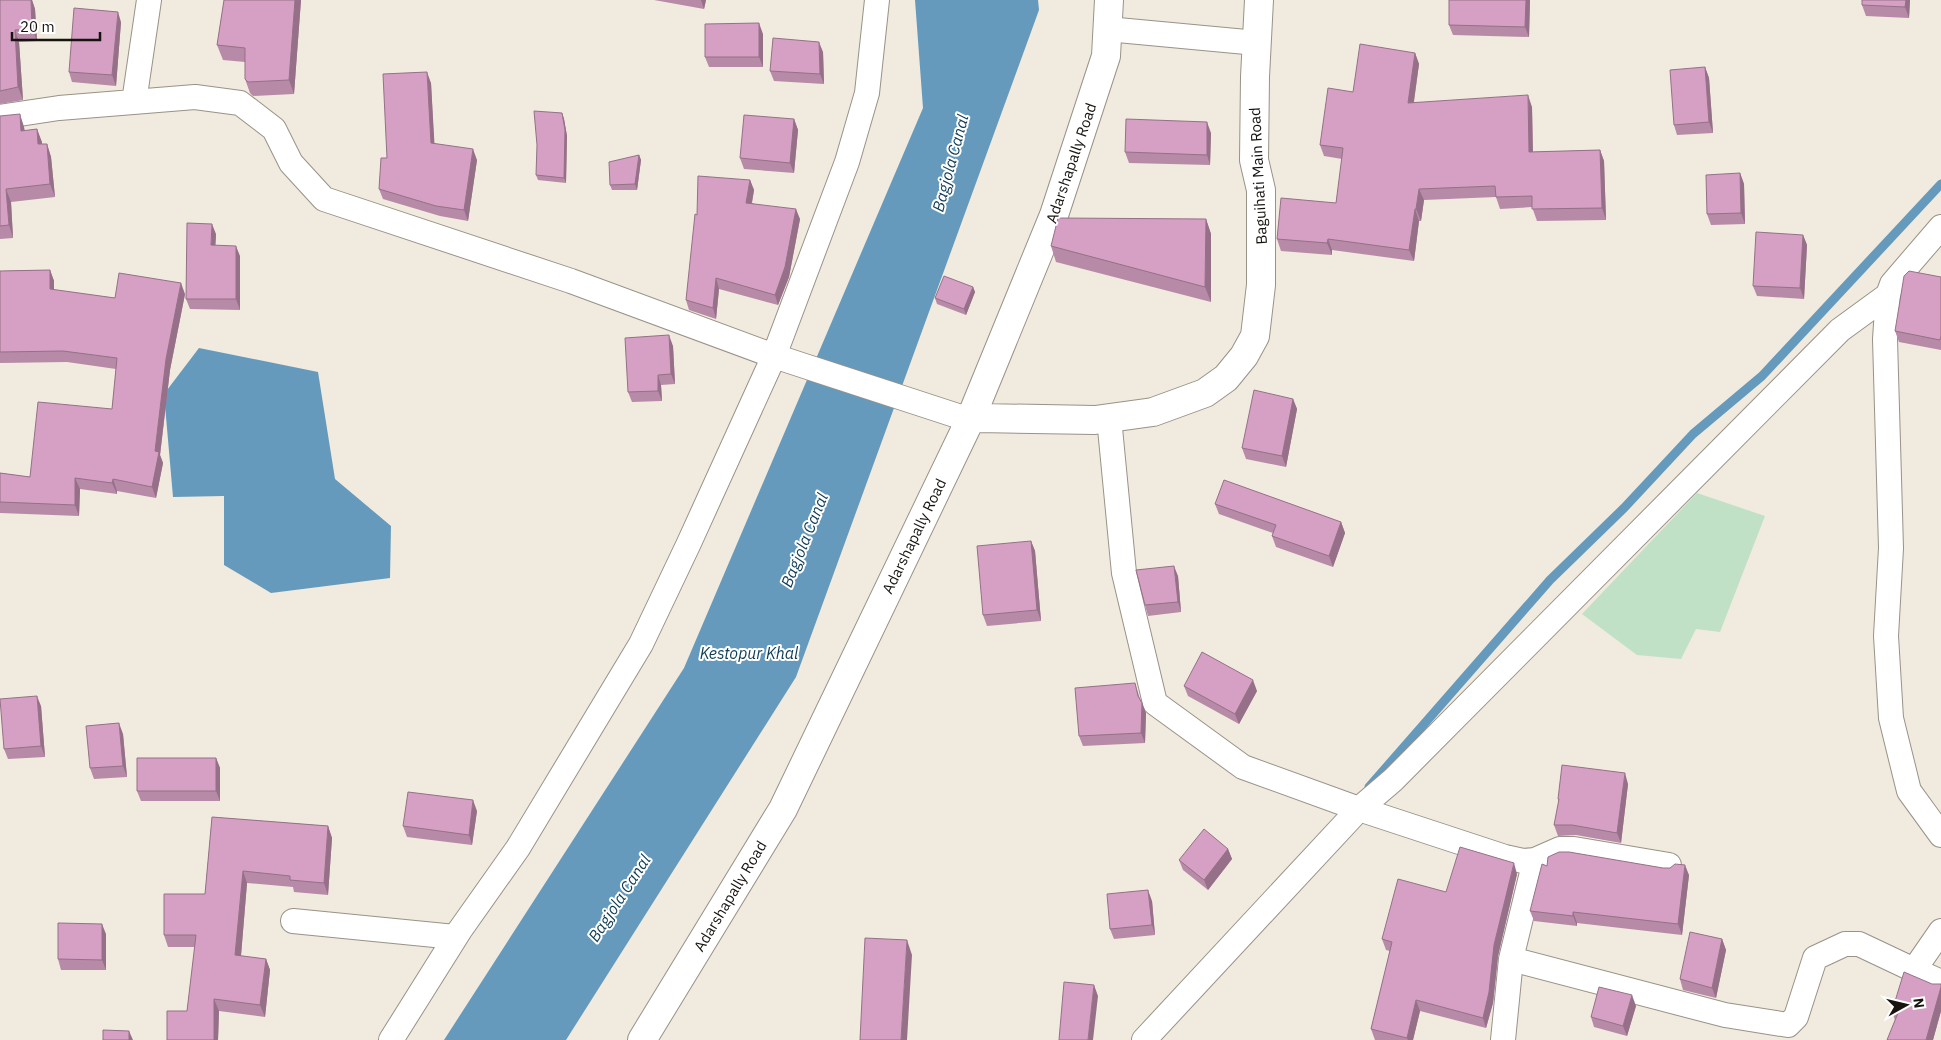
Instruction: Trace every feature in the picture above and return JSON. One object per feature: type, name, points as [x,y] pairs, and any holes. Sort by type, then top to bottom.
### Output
[{"type":"street","points":[[134,102],[149,0]]},
{"type":"street","points":[[390,1040],[456,938],[518,848],[641,644],[774,356],[847,162],[867,93],[878,0]]},
{"type":"street","name":"Adarshapally Road","points":[[642,1040],[783,809],[970,420],[1054,215],[1106,56],[1109,0]]},
{"type":"street","name":"Baguihati Main Road","points":[[970,420],[980,418],[1095,420],[1153,412],[1206,393],[1226,378],[1244,356],[1255,336],[1261,285],[1262,190],[1254,160],[1256,43],[1259,0]]},
{"type":"street","points":[[1107,29],[1256,43]]},
{"type":"street","points":[[0,117],[59,108],[195,97],[240,103],[274,129],[291,163],[324,198],[571,281],[774,356],[970,420]]},
{"type":"street","points":[[1941,227],[1892,284],[1888,296],[1885,339],[1891,548],[1886,636],[1890,718],[1909,791],[1941,835]]},
{"type":"street","points":[[1144,1040],[1351,806],[1392,780],[1840,330],[1888,296]]},
{"type":"street","points":[[1109,418],[1124,573],[1155,703],[1243,767],[1351,806],[1505,857],[1523,861],[1535,860],[1560,849],[1574,849],[1669,865]]},
{"type":"street","points":[[1503,1040],[1511,959],[1535,860]]},
{"type":"street","points":[[294,921],[456,938]]},
{"type":"street","points":[[1914,970],[1941,931]]},
{"type":"street","points":[[1511,959],[1725,1015],[1788,1025],[1796,1017],[1815,958],[1845,944],[1859,944],[1941,982]]},
{"type":"green space","points":[[1697,493],[1765,516],[1720,632],[1696,629],[1681,659],[1637,655],[1582,614]]},
{"type":"water","name":"Kestopur Khal","points":[[915,0],[1038,0],[1039,10],[796,677],[566,1040],[444,1040],[684,668],[923,108]]},
{"type":"water","points":[[199,348],[318,372],[335,479],[391,526],[390,578],[271,593],[224,565],[224,496],[173,497],[164,394]]},
{"type":"building","points":[[0,0],[31,0],[32,29],[15,30],[18,87],[0,91]]},
{"type":"building","points":[[224,0],[295,0],[289,80],[248,82],[245,79],[245,48],[217,45]]},
{"type":"building","points":[[1449,0],[1526,0],[1525,27],[1449,25]]},
{"type":"building","points":[[1862,0],[1906,0],[1905,7],[1862,5]]},
{"type":"building","points":[[74,8],[118,12],[112,75],[69,72]]},
{"type":"building","points":[[759,23],[759,57],[705,57],[705,24]]},
{"type":"building","points":[[773,38],[819,42],[820,74],[770,71]]},
{"type":"building","points":[[1360,44],[1415,53],[1408,103],[1528,95],[1529,152],[1600,150],[1602,208],[1532,209],[1532,196],[1496,197],[1495,186],[1419,189],[1409,250],[1328,239],[1327,243],[1277,239],[1281,198],[1336,203],[1343,148],[1320,145],[1328,88],[1353,92]]},
{"type":"building","points":[[1705,67],[1709,122],[1674,125],[1670,70]]},
{"type":"building","points":[[427,72],[431,143],[473,149],[464,210],[436,206],[379,189],[381,158],[387,158],[383,74]]},
{"type":"building","points":[[534,111],[562,113],[565,130],[564,178],[536,175],[537,145]]},
{"type":"building","points":[[20,114],[21,131],[37,129],[38,144],[47,144],[50,184],[6,189],[9,225],[0,226],[0,116]]},
{"type":"building","points":[[744,115],[794,119],[790,163],[740,158]]},
{"type":"building","points":[[1126,119],[1207,122],[1207,155],[1125,152]]},
{"type":"building","points":[[639,155],[635,184],[610,185],[609,162]]},
{"type":"building","points":[[1740,173],[1741,213],[1707,214],[1706,175]]},
{"type":"building","points":[[698,176],[750,180],[746,203],[796,209],[785,267],[775,295],[716,278],[713,308],[686,300],[695,214],[697,215]]},
{"type":"building","points":[[1058,218],[1206,219],[1205,287],[1051,246]]},
{"type":"building","points":[[187,223],[212,224],[211,245],[236,246],[236,299],[186,299]]},
{"type":"building","points":[[1756,232],[1803,235],[1800,288],[1753,286]]},
{"type":"building","points":[[50,270],[50,289],[115,298],[119,273],[181,283],[166,359],[155,451],[159,452],[152,487],[113,479],[112,483],[75,478],[75,505],[0,502],[0,473],[30,477],[38,402],[112,409],[117,358],[63,351],[0,352],[0,271]]},
{"type":"building","points":[[1909,271],[1941,277],[1940,340],[1895,331],[1904,276]]},
{"type":"building","points":[[944,276],[973,287],[964,309],[935,298]]},
{"type":"building","points":[[669,335],[671,374],[658,375],[658,391],[628,392],[625,338]]},
{"type":"building","points":[[1254,390],[1293,399],[1282,456],[1242,448]]},
{"type":"building","points":[[1224,480],[1341,522],[1329,556],[1272,536],[1276,525],[1215,504]]},
{"type":"building","points":[[1031,541],[1037,610],[983,615],[977,546]]},
{"type":"building","points":[[1174,566],[1178,602],[1145,605],[1136,570]]},
{"type":"building","points":[[1202,652],[1253,680],[1235,714],[1184,686]]},
{"type":"building","points":[[1135,683],[1142,703],[1141,733],[1079,736],[1075,688]]},
{"type":"building","points":[[37,696],[41,746],[4,749],[0,699]]},
{"type":"building","points":[[119,723],[123,766],[90,768],[86,726]]},
{"type":"building","points":[[137,758],[216,758],[216,791],[137,791]]},
{"type":"building","points":[[1562,765],[1625,773],[1617,833],[1572,825],[1554,825],[1559,799]]},
{"type":"building","points":[[408,792],[473,800],[469,835],[403,826]]},
{"type":"building","points":[[212,817],[328,826],[324,883],[290,880],[290,876],[243,871],[235,955],[266,959],[260,1005],[214,999],[214,1040],[167,1040],[167,1011],[187,1011],[196,935],[164,935],[164,894],[205,894]]},
{"type":"building","points":[[1204,829],[1228,849],[1204,880],[1179,860]]},
{"type":"building","points":[[1460,847],[1514,863],[1494,945],[1489,992],[1483,1018],[1416,1000],[1407,1038],[1371,1029],[1392,942],[1382,939],[1398,879],[1446,892]]},
{"type":"building","points":[[1559,852],[1569,852],[1663,868],[1670,868],[1675,864],[1685,865],[1678,924],[1573,912],[1573,916],[1530,911],[1542,864],[1547,866],[1548,857]]},
{"type":"building","points":[[1148,890],[1152,925],[1110,929],[1107,894]]},
{"type":"building","points":[[58,923],[102,924],[102,960],[58,959]]},
{"type":"building","points":[[1690,932],[1722,939],[1712,988],[1680,979]]},
{"type":"building","points":[[865,938],[907,940],[901,1040],[860,1040]]},
{"type":"building","points":[[1904,972],[1932,984],[1941,984],[1926,1040],[1887,1040],[1898,1013],[1892,1011]]},
{"type":"building","points":[[1064,982],[1094,985],[1088,1040],[1059,1040]]},
{"type":"building","points":[[1599,987],[1632,995],[1623,1026],[1591,1017]]},
{"type":"building","points":[[103,1030],[129,1031],[129,1040],[103,1040]]},
{"type":"waterway","points":[[1369,787],[1550,580],[1624,508],[1693,434],[1762,376],[1941,184]]},
{"type":"water label","name":"Bagjola Canal","points":[[950,163]]},
{"type":"water label","name":"Bagjola Canal","points":[[804,540]]},
{"type":"water label","name":"Bagjola Canal","points":[[619,898]]}]
